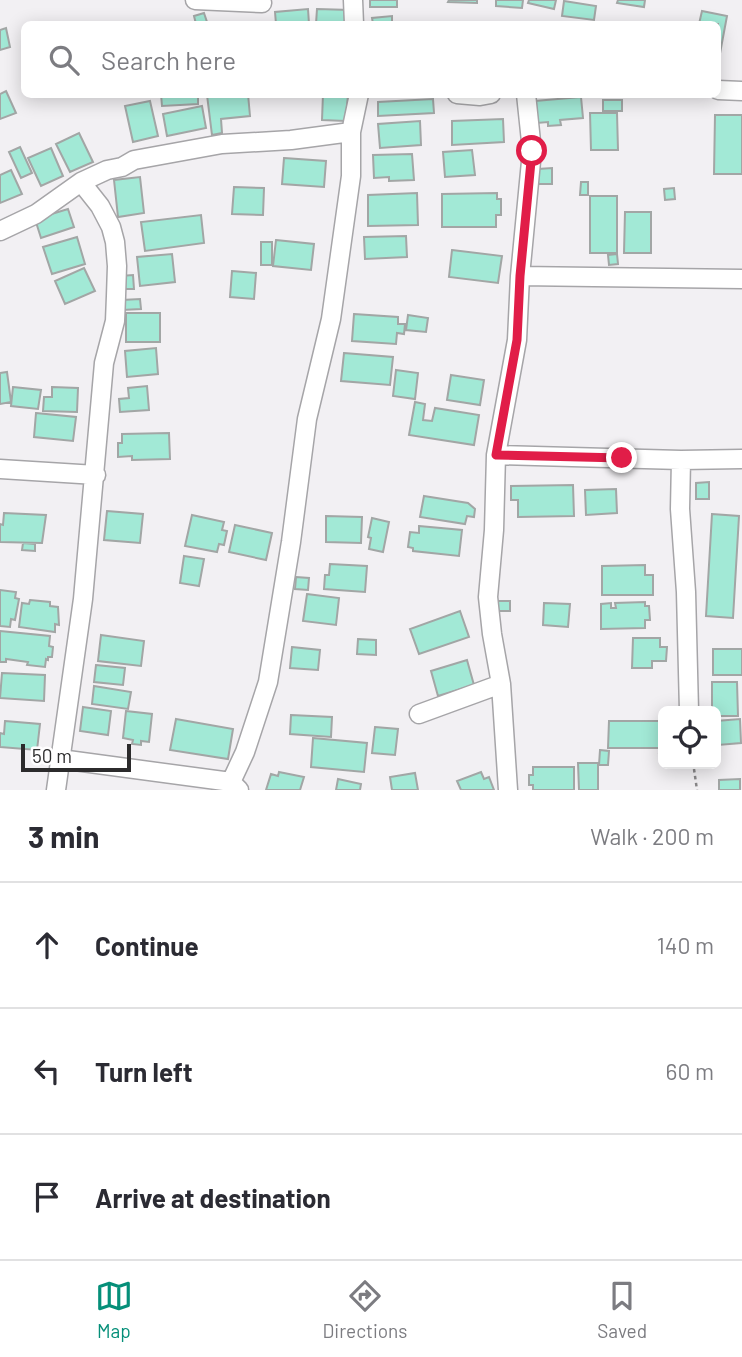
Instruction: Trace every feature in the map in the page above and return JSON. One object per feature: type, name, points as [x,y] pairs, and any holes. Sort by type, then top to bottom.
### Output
[{"type":"street","points":[[195,0],[262,2]]},
{"type":"street","points":[[353,0],[354,21]]},
{"type":"street","points":[[721,90],[742,91]]},
{"type":"street","points":[[60,759],[235,786],[268,682],[291,542],[307,419],[331,318],[351,176],[351,132],[358,98]]},
{"type":"street","points":[[508,790],[501,684],[488,597],[494,530],[496,455],[517,340],[532,151],[526,98]]},
{"type":"street","points":[[0,231],[36,214],[81,183],[134,160],[222,144],[292,140],[351,132]]},
{"type":"street","points":[[56,790],[83,599],[104,363],[115,321],[115,242],[100,206],[81,183]]},
{"type":"street","points":[[520,276],[742,279]]},
{"type":"street","points":[[496,455],[742,459]]},
{"type":"street","points":[[681,460],[680,509],[686,592],[689,706]]},
{"type":"street","points":[[0,469],[96,475]]},
{"type":"street","points":[[419,714],[501,684]]},
{"type":"path","points":[[694,769],[696,790]]},
{"type":"building","points":[[370,0],[397,0],[397,7],[370,7]]},
{"type":"building","points":[[477,0],[477,3],[448,2]]},
{"type":"building","points":[[496,0],[523,0],[522,8],[496,6]]},
{"type":"building","points":[[529,0],[556,0],[554,9],[528,3]]},
{"type":"building","points":[[618,0],[645,0],[644,7],[617,3]]},
{"type":"building","points":[[564,1],[596,6],[594,20],[562,16]]},
{"type":"building","points":[[308,9],[309,21],[276,21],[275,12]]},
{"type":"building","points":[[317,9],[350,10],[349,21],[316,21]]},
{"type":"building","points":[[702,11],[727,16],[721,48],[721,21],[700,21]]},
{"type":"building","points":[[204,13],[207,21],[195,21],[194,16]]},
{"type":"building","points":[[392,16],[392,21],[372,21],[372,18]]},
{"type":"building","points":[[6,28],[10,47],[0,50],[0,30]]},
{"type":"building","points":[[6,91],[16,113],[0,119],[0,94]]},
{"type":"building","points":[[161,98],[198,98],[198,104],[162,106]]},
{"type":"building","points":[[207,98],[248,98],[250,116],[221,119],[222,133],[212,135]]},
{"type":"building","points":[[323,98],[348,98],[346,121],[322,120]]},
{"type":"building","points":[[581,98],[583,118],[560,120],[561,125],[537,123],[535,101]]},
{"type":"building","points":[[433,99],[434,113],[378,116],[378,102]]},
{"type":"building","points":[[603,100],[622,100],[622,111],[603,111]]},
{"type":"building","points":[[150,101],[158,136],[133,142],[125,106]]},
{"type":"building","points":[[202,106],[206,128],[167,136],[163,114]]},
{"type":"building","points":[[590,113],[617,113],[618,150],[591,150]]},
{"type":"building","points":[[715,115],[742,115],[742,174],[714,174]]},
{"type":"building","points":[[503,119],[504,142],[452,145],[452,121]]},
{"type":"building","points":[[420,121],[421,145],[380,148],[378,124]]},
{"type":"building","points":[[79,133],[93,162],[70,172],[56,144]]},
{"type":"building","points":[[20,147],[32,173],[21,178],[9,152]]},
{"type":"building","points":[[51,148],[63,176],[41,186],[28,158]]},
{"type":"building","points":[[472,150],[475,175],[445,177],[443,152]]},
{"type":"building","points":[[412,154],[414,180],[389,181],[389,177],[374,178],[373,155]]},
{"type":"building","points":[[284,158],[326,161],[324,187],[282,184]]},
{"type":"building","points":[[552,168],[552,184],[538,184],[538,169]]},
{"type":"building","points":[[11,170],[22,194],[0,203],[0,175]]},
{"type":"building","points":[[140,177],[144,213],[118,217],[114,180]]},
{"type":"building","points":[[581,182],[588,182],[588,195],[580,195]]},
{"type":"building","points":[[234,187],[264,188],[263,215],[232,214]]},
{"type":"building","points":[[674,188],[675,199],[665,200],[664,189]]},
{"type":"building","points":[[417,193],[418,225],[368,226],[368,195]]},
{"type":"building","points":[[497,193],[497,199],[501,199],[501,215],[496,215],[496,227],[442,227],[442,194]]},
{"type":"building","points":[[590,196],[617,196],[617,253],[590,253]]},
{"type":"building","points":[[68,209],[74,227],[41,238],[35,219]]},
{"type":"building","points":[[625,212],[651,212],[651,253],[624,253]]},
{"type":"building","points":[[201,215],[204,243],[145,251],[141,222]]},
{"type":"building","points":[[406,236],[407,257],[365,259],[364,237]]},
{"type":"building","points":[[77,237],[85,264],[52,274],[43,247]]},
{"type":"building","points":[[276,240],[314,244],[311,270],[273,266]]},
{"type":"building","points":[[261,242],[272,242],[272,265],[261,265]]},
{"type":"building","points":[[452,250],[502,256],[498,283],[449,277]]},
{"type":"building","points":[[172,254],[175,282],[140,286],[137,257]]},
{"type":"building","points":[[617,254],[618,264],[609,265],[608,255]]},
{"type":"building","points":[[84,268],[95,291],[65,304],[55,281]]},
{"type":"building","points":[[232,271],[256,273],[254,299],[230,297]]},
{"type":"building","points":[[133,275],[134,289],[121,289],[120,276]]},
{"type":"building","points":[[140,299],[141,309],[122,310],[122,300]]},
{"type":"building","points":[[126,313],[160,313],[160,342],[126,342]]},
{"type":"building","points":[[354,314],[398,317],[398,324],[405,324],[404,334],[397,333],[396,344],[352,341]]},
{"type":"building","points":[[408,315],[428,318],[426,332],[406,330]]},
{"type":"building","points":[[156,348],[158,374],[127,377],[125,351]]},
{"type":"building","points":[[344,353],[393,357],[390,385],[341,381]]},
{"type":"building","points":[[396,370],[418,373],[415,399],[393,396]]},
{"type":"building","points":[[7,372],[11,402],[0,404],[0,373]]},
{"type":"building","points":[[451,375],[484,380],[480,405],[447,400]]},
{"type":"building","points":[[147,386],[149,410],[120,412],[119,399],[129,398],[128,388]]},
{"type":"building","points":[[13,387],[41,390],[38,409],[11,406]]},
{"type":"building","points":[[52,387],[78,388],[77,412],[43,411],[44,397],[52,397]]},
{"type":"building","points":[[415,402],[425,404],[423,420],[432,421],[435,408],[479,415],[474,445],[409,435]]},
{"type":"building","points":[[36,413],[76,417],[73,441],[34,437]]},
{"type":"building","points":[[169,433],[170,459],[132,460],[132,456],[118,457],[118,443],[122,443],[122,434]]},
{"type":"building","points":[[709,482],[709,499],[696,499],[696,483]]},
{"type":"building","points":[[573,485],[574,516],[518,517],[518,500],[511,500],[511,486]]},
{"type":"building","points":[[616,489],[617,513],[586,515],[585,490]]},
{"type":"building","points":[[424,496],[468,503],[475,509],[474,517],[467,516],[465,524],[420,517]]},
{"type":"building","points":[[107,511],[143,514],[140,543],[104,540]]},
{"type":"building","points":[[4,513],[46,515],[42,543],[0,542],[0,524],[3,525]]},
{"type":"building","points":[[712,514],[739,516],[733,618],[706,616]]},
{"type":"building","points":[[192,515],[224,522],[222,530],[227,531],[224,545],[219,544],[217,552],[185,546]]},
{"type":"building","points":[[326,516],[362,517],[361,543],[326,542]]},
{"type":"building","points":[[372,518],[389,522],[383,552],[369,549],[371,538],[368,537]]},
{"type":"building","points":[[235,525],[272,533],[266,560],[229,552]]},
{"type":"building","points":[[419,526],[462,530],[459,556],[413,551],[413,548],[408,547],[410,532],[419,533]]},
{"type":"building","points":[[23,543],[35,544],[35,551],[22,550]]},
{"type":"building","points":[[184,556],[204,559],[199,586],[180,583]]},
{"type":"building","points":[[330,564],[367,566],[365,592],[324,589],[325,575],[329,575]]},
{"type":"building","points":[[645,565],[645,575],[653,575],[653,595],[602,595],[602,566]]},
{"type":"building","points":[[296,577],[309,578],[308,590],[295,589]]},
{"type":"building","points":[[0,590],[16,592],[15,598],[19,599],[15,620],[11,619],[10,627],[0,626]]},
{"type":"building","points":[[307,594],[339,598],[336,625],[303,621]]},
{"type":"building","points":[[30,600],[50,602],[50,606],[58,607],[59,625],[55,624],[55,632],[19,627],[22,603],[29,604]]},
{"type":"building","points":[[497,601],[510,601],[510,611],[497,611]]},
{"type":"building","points":[[645,602],[645,606],[649,606],[650,620],[645,620],[645,628],[601,629],[601,604],[611,603],[611,608],[616,608],[615,603]]},
{"type":"building","points":[[544,603],[570,604],[568,627],[543,625]]},
{"type":"building","points":[[460,611],[469,637],[419,654],[410,629]]},
{"type":"building","points":[[0,631],[50,636],[52,657],[46,659],[45,667],[6,659],[6,662],[0,662]]},
{"type":"building","points":[[101,635],[144,641],[141,666],[98,661]]},
{"type":"building","points":[[633,638],[660,638],[660,647],[667,647],[666,661],[652,661],[652,668],[632,668]]},
{"type":"building","points":[[358,639],[376,640],[376,655],[357,654]]},
{"type":"building","points":[[292,647],[320,650],[318,670],[290,668]]},
{"type":"building","points":[[713,649],[742,649],[742,675],[713,675]]},
{"type":"building","points":[[467,660],[474,685],[438,696],[431,671]]},
{"type":"building","points":[[96,665],[125,668],[123,685],[94,682]]},
{"type":"building","points":[[2,673],[45,675],[44,701],[0,698]]},
{"type":"building","points":[[712,682],[737,682],[738,716],[721,716],[721,706],[712,706]]},
{"type":"building","points":[[94,686],[131,692],[128,709],[92,704]]},
{"type":"building","points":[[83,707],[111,711],[108,735],[80,731]]},
{"type":"building","points":[[126,711],[152,714],[149,742],[132,744],[133,740],[123,738]]},
{"type":"building","points":[[291,715],[332,717],[331,737],[290,734]]},
{"type":"building","points":[[176,719],[233,729],[228,759],[170,750]]},
{"type":"building","points":[[740,719],[741,743],[721,745],[721,721]]},
{"type":"building","points":[[5,721],[40,724],[37,750],[0,747],[0,733],[4,734]]},
{"type":"building","points":[[609,721],[658,721],[658,748],[608,748]]},
{"type":"building","points":[[375,727],[398,729],[395,755],[372,753]]},
{"type":"building","points":[[313,738],[367,743],[364,772],[311,767]]},
{"type":"building","points":[[600,750],[609,751],[608,765],[599,765]]},
{"type":"building","points":[[578,763],[598,763],[598,790],[579,790]]},
{"type":"building","points":[[533,767],[574,767],[574,790],[533,790],[533,785],[529,785],[529,775],[533,775]]},
{"type":"building","points":[[279,772],[304,777],[300,790],[266,790],[271,774],[278,776]]},
{"type":"building","points":[[481,772],[484,779],[489,777],[494,790],[461,790],[457,781]]},
{"type":"building","points":[[415,773],[418,790],[392,790],[390,777]]},
{"type":"building","points":[[338,779],[361,784],[360,790],[336,790]]},
{"type":"building","points":[[740,779],[740,790],[719,790],[719,780]]},
{"type":"route","points":[[532,151],[517,340],[496,455],[622,458]]}]
